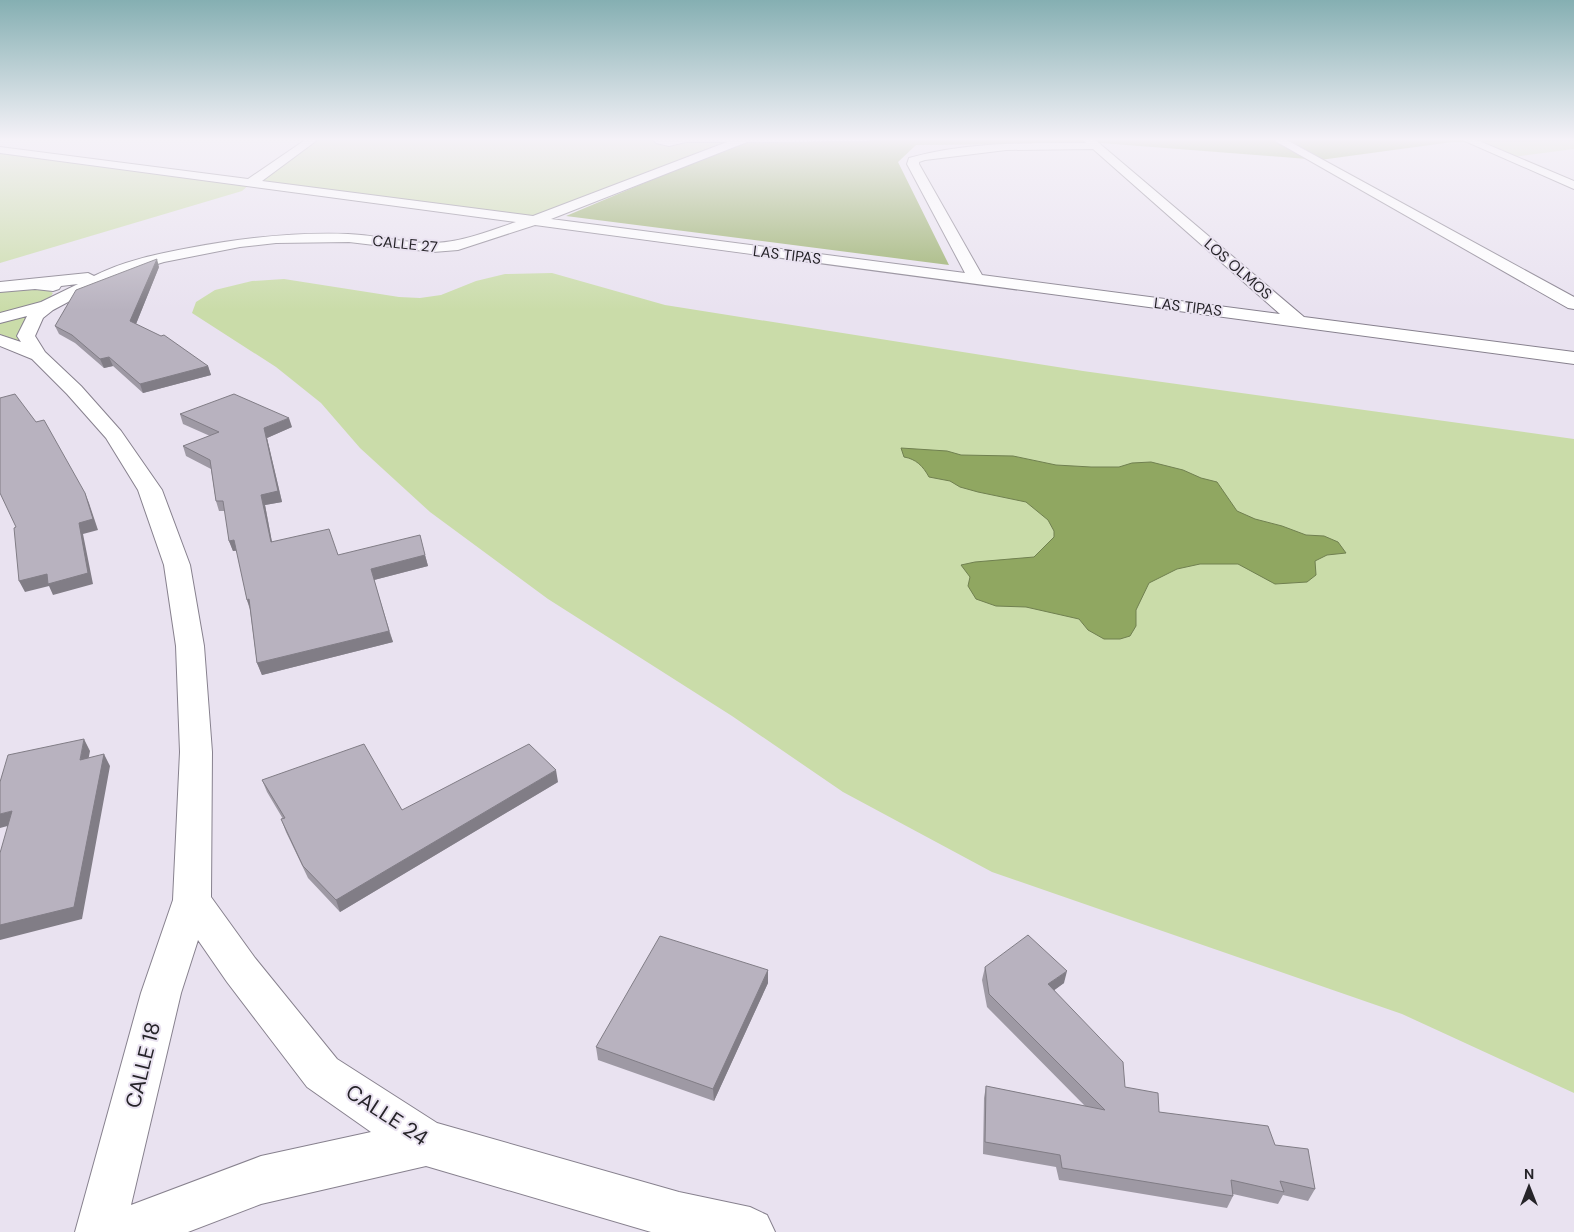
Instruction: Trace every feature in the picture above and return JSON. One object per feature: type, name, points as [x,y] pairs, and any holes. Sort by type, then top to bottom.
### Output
[{"type":"street","name":"LAS TIPAS","points":[[349,195],[1574,358]]},
{"type":"street","name":"CALLE 27","points":[[53,303],[110,274],[161,258],[204,249],[276,239],[349,238],[433,248],[458,246],[533,221],[599,195]]},
{"type":"street","points":[[930,195],[976,280]]},
{"type":"street","name":"LOS OLMOS","points":[[1153,195],[1298,322]]},
{"type":"street","points":[[1370,195],[1574,311]]},
{"type":"street","points":[[1380,195],[1574,304]]},
{"type":"street","name":"CALLE 27","points":[[34,284],[110,274]]},
{"type":"street","points":[[2,287],[34,284],[53,286],[62,292],[53,303],[36,316],[26,336],[38,355]]},
{"type":"street","points":[[0,318],[53,303]]},
{"type":"street","points":[[0,340],[38,355]]},
{"type":"street","name":"CALLE 18","points":[[38,355],[74,390],[114,435],[150,490],[177,565],[190,646],[196,752],[192,900],[161,993],[100,1232]]},
{"type":"street","name":"CALLE 24","points":[[192,900],[241,970],[322,1073],[426,1143],[679,1216],[750,1232]]},
{"type":"street","points":[[124,1232],[261,1180],[426,1143]]},
{"type":"shaded area","points":[[0,195],[227,195],[0,263]]},
{"type":"shaded area","points":[[344,195],[599,195],[533,221]]},
{"type":"shaded area","points":[[615,195],[915,195],[949,265],[566,216]]},
{"type":"shaded area","points":[[552,273],[665,305],[1083,371],[1574,439],[1574,1093],[1402,1014],[992,872],[843,792],[732,716],[548,599],[430,512],[360,448],[321,403],[276,367],[192,313],[196,302],[215,290],[252,281],[284,279],[399,297],[420,298],[441,295],[476,281],[505,274]]},
{"type":"shaded area","points":[[46,289],[53,293],[48,301],[0,315],[0,290]]},
{"type":"shaded area","points":[[34,313],[20,337],[20,343],[0,334],[0,320]]},
{"type":"shaded area","points":[[901,448],[947,451],[961,455],[1013,456],[1056,465],[1091,467],[1119,467],[1132,463],[1151,462],[1183,470],[1201,478],[1217,482],[1237,511],[1255,519],[1306,535],[1324,536],[1338,542],[1346,553],[1327,555],[1315,561],[1316,575],[1307,582],[1275,584],[1238,564],[1200,564],[1177,569],[1149,583],[1136,610],[1136,626],[1130,636],[1120,639],[1104,639],[1088,630],[1079,619],[1026,607],[996,606],[976,599],[968,586],[970,577],[961,565],[1034,557],[1054,537],[1054,531],[1048,520],[1026,502],[978,492],[960,487],[950,481],[929,477],[919,464],[912,459],[904,457]]},
{"type":"building","points":[[157,259],[130,321],[161,336],[164,335],[208,366],[140,384],[109,357],[100,359],[72,335],[55,326],[76,290]]},
{"type":"building","points":[[15,394],[36,422],[44,420],[85,493],[93,519],[79,523],[88,573],[48,584],[47,574],[19,581],[14,528],[16,527],[0,493],[0,398]]},
{"type":"building","points":[[234,394],[289,418],[264,428],[278,491],[261,495],[271,542],[329,529],[338,555],[420,535],[425,555],[371,569],[389,631],[257,663],[249,599],[247,600],[234,540],[229,541],[223,501],[216,501],[210,460],[183,446],[219,432],[180,414]]},
{"type":"building","points":[[84,739],[80,760],[104,754],[74,907],[0,925],[0,853],[12,811],[0,814],[0,782],[8,755]]},
{"type":"building","points":[[364,744],[402,810],[529,744],[556,770],[336,900],[303,866],[281,819],[285,818],[262,780]]},
{"type":"building","points":[[1028,935],[1067,971],[1048,984],[1123,1062],[1125,1087],[1158,1093],[1159,1112],[1268,1126],[1275,1145],[1308,1149],[1315,1189],[1280,1181],[1284,1192],[1231,1180],[1233,1196],[1062,1168],[1060,1155],[985,1142],[986,1086],[1105,1110],[989,994],[985,967]]},
{"type":"building","points":[[660,936],[768,970],[713,1089],[596,1047]]}]
